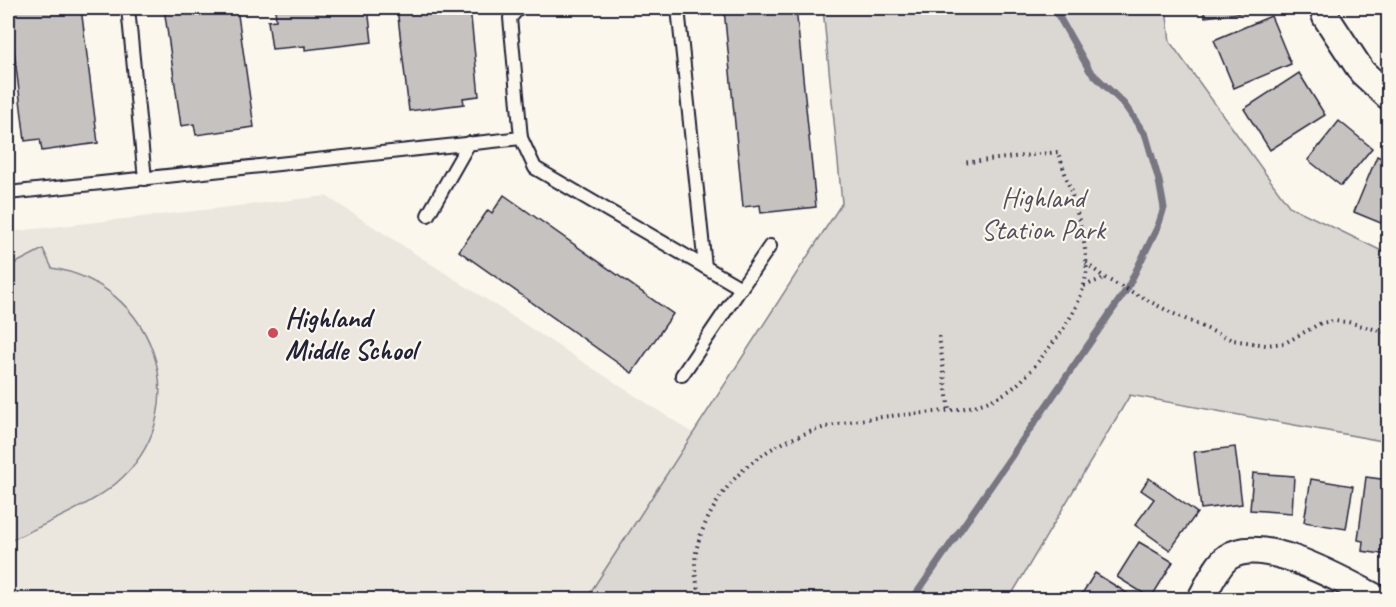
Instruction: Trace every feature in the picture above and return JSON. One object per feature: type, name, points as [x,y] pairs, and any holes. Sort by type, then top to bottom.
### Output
[{"type":"street","points":[[1323,8],[1362,72],[1389,96]]},
{"type":"street","points":[[1200,600],[1228,557],[1253,551],[1288,557],[1310,565],[1380,600]]},
{"type":"lane","points":[[128,8],[145,179]]},
{"type":"lane","points":[[519,8],[510,18],[521,138],[535,168],[741,288]]},
{"type":"lane","points":[[678,8],[705,267]]},
{"type":"lane","points":[[8,193],[521,138]]},
{"type":"lane","points":[[428,215],[469,143]]},
{"type":"lane","points":[[682,375],[770,246]]},
{"type":"path","points":[[702,600],[696,584],[694,568],[699,539],[706,521],[726,489],[741,472],[759,458],[795,436],[831,425],[881,416],[949,411],[992,400],[1019,383],[1040,360],[1070,319],[1084,286],[1086,262],[1073,200],[1058,152],[962,163]]},
{"type":"path","points":[[1086,262],[1105,278],[1172,313],[1232,340],[1266,345],[1286,343],[1321,323],[1333,321],[1348,322],[1389,333]]},
{"type":"path","points":[[1084,286],[1105,278]]},
{"type":"path","points":[[939,336],[949,411]]},
{"type":"shaded area","name":"Highland Middle School","points":[[326,196],[693,433],[586,599],[8,599],[8,232]]},
{"type":"green space","name":"Highland Station Park","points":[[823,8],[1166,8],[1170,42],[1289,206],[1388,254],[1388,442],[1130,395],[1009,599],[586,599],[842,203]]},
{"type":"green space","points":[[43,249],[52,268],[87,279],[116,297],[138,322],[153,351],[159,383],[157,416],[145,448],[123,477],[84,505],[8,542],[8,267]]},
{"type":"building","points":[[9,8],[81,8],[98,143],[42,151],[40,139],[25,141]]},
{"type":"building","points":[[164,8],[237,8],[254,127],[196,135],[194,124],[181,126]]},
{"type":"building","points":[[275,8],[368,8],[372,42],[305,50],[305,46],[272,49],[268,21],[276,20]]},
{"type":"building","points":[[397,8],[470,8],[479,96],[463,98],[464,104],[409,111]]},
{"type":"building","points":[[796,8],[816,207],[761,213],[760,205],[743,207],[724,9]]},
{"type":"building","points":[[1203,8],[1264,8],[1264,10],[1205,17]]},
{"type":"building","points":[[1271,16],[1291,64],[1234,88],[1214,40]]},
{"type":"building","points":[[1299,73],[1325,115],[1270,150],[1244,109]]},
{"type":"building","points":[[1339,121],[1372,148],[1341,186],[1308,160]]},
{"type":"building","points":[[1377,156],[1388,161],[1388,226],[1354,212]]},
{"type":"building","points":[[504,195],[673,314],[632,373],[459,251],[488,210],[492,213]]},
{"type":"building","points":[[1235,447],[1242,504],[1201,509],[1194,452]]},
{"type":"building","points":[[1253,473],[1294,476],[1292,513],[1250,510]]},
{"type":"building","points":[[1366,477],[1388,480],[1388,555],[1362,551],[1363,541],[1358,540]]},
{"type":"building","points":[[1149,478],[1197,513],[1170,550],[1135,525],[1154,499],[1141,490]]},
{"type":"building","points":[[1311,479],[1353,486],[1346,529],[1304,522]]},
{"type":"building","points":[[1139,542],[1173,562],[1151,598],[1117,577]]},
{"type":"building","points":[[1095,573],[1138,600],[1078,600]]},
{"type":"waterway","points":[[912,600],[1127,289],[1158,226],[1164,208],[1146,136],[1124,104],[1090,71],[1054,8]]},
{"type":"place","name":"Highland Middle School","points":[[273,333]]}]
